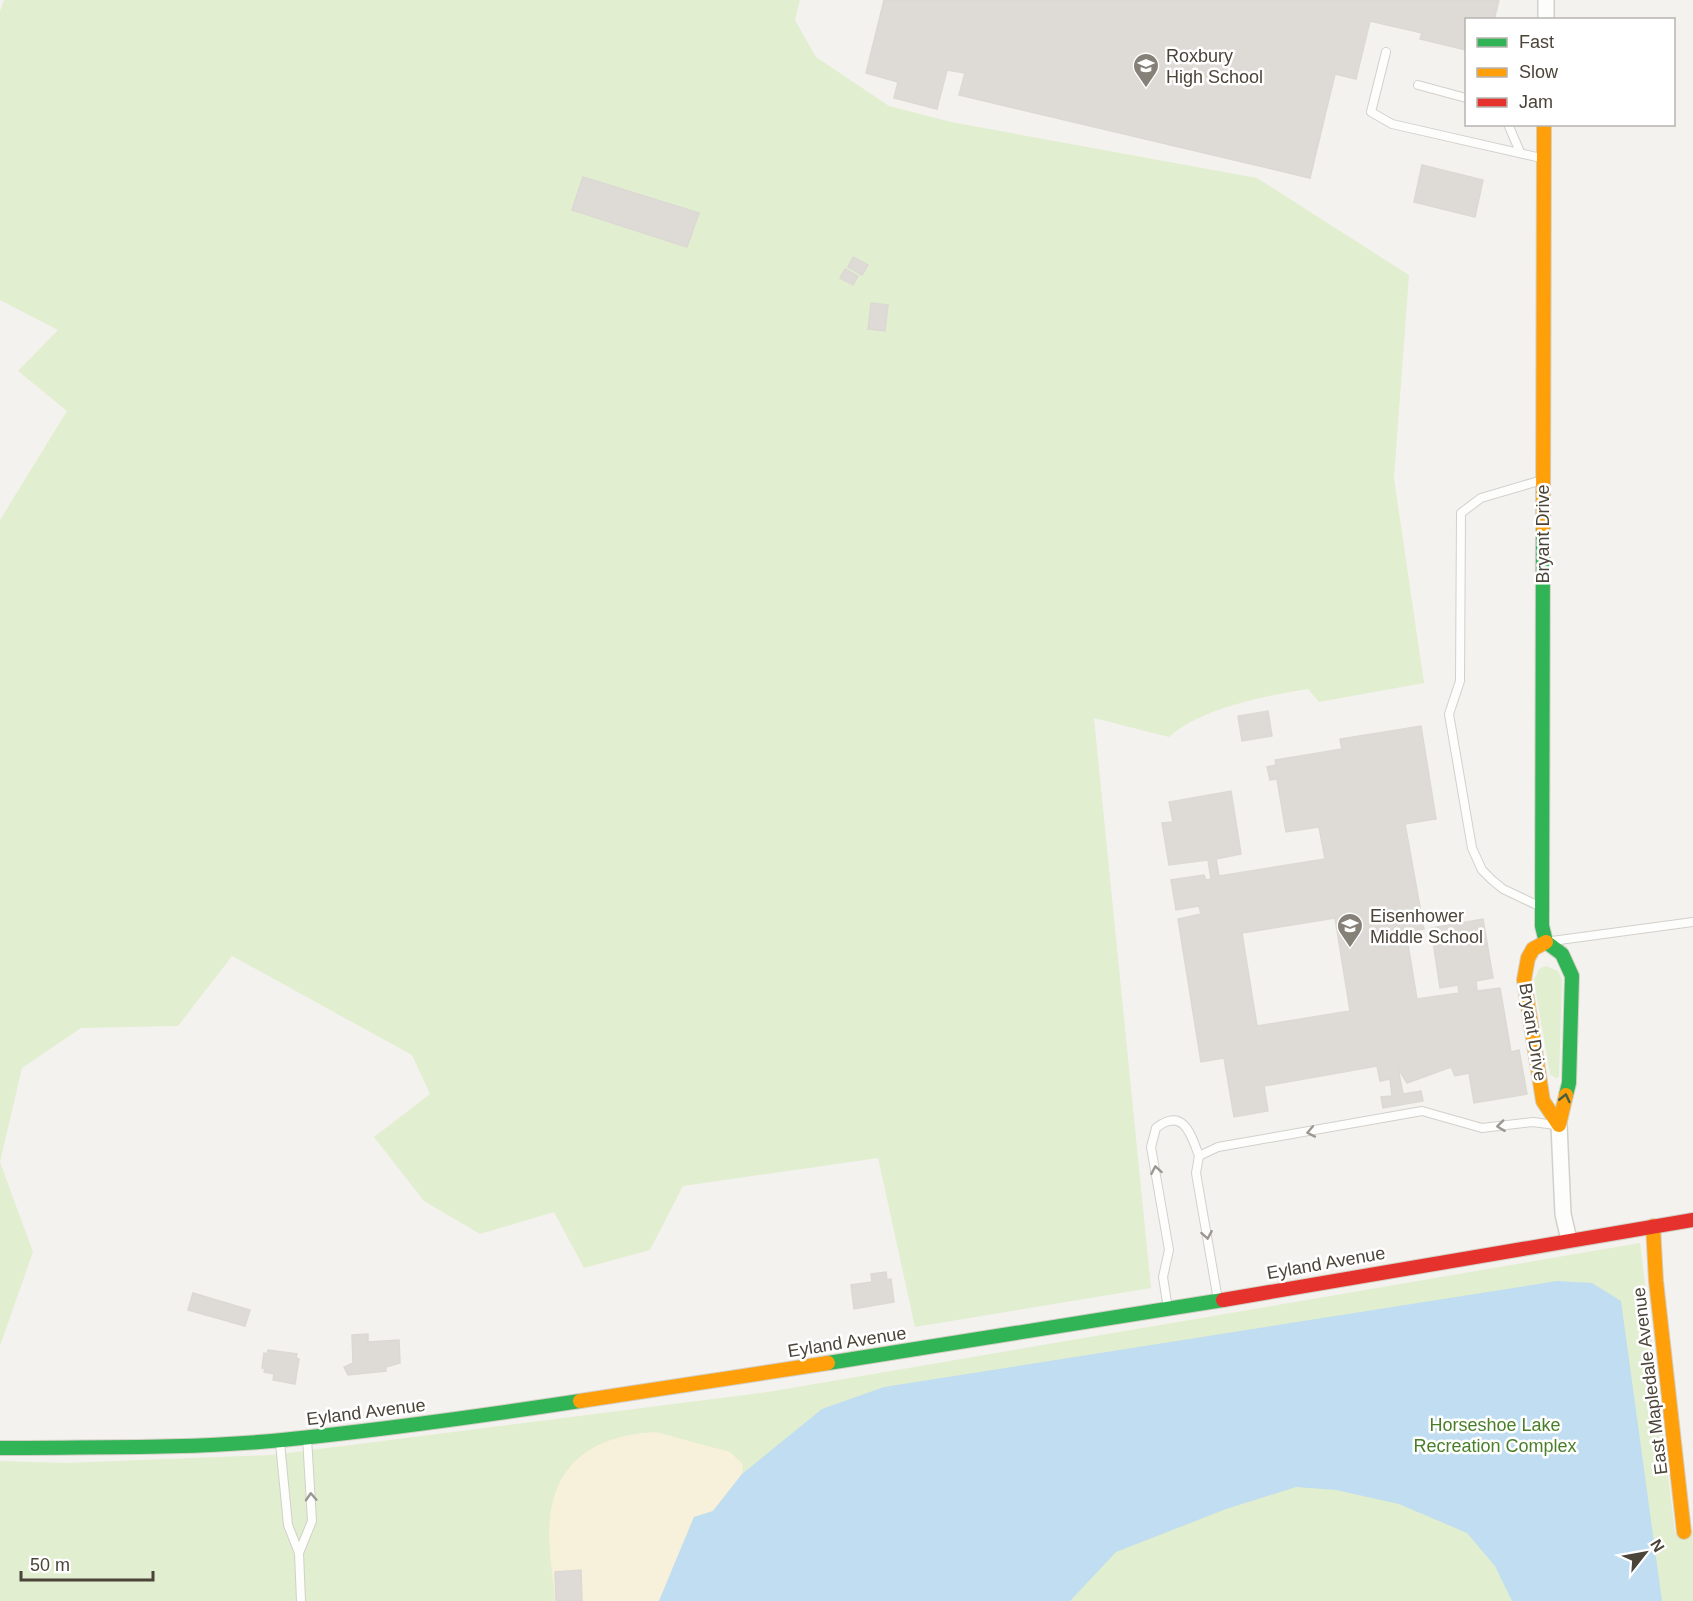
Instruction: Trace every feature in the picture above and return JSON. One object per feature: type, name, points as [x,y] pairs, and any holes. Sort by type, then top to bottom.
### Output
[{"type":"street","points":[[1546,0],[1546,18]]},
{"type":"street","name":"Bryant Drive","points":[[1545,126],[1542,926],[1545,942],[1562,954],[1572,976],[1569,1083],[1559,1125],[1563,1214],[1569,1240]]},
{"type":"street","name":"Bryant Drive","points":[[1545,942],[1533,949],[1528,958],[1524,980],[1543,1101],[1559,1125]]},
{"type":"street","name":"Eyland Avenue","points":[[0,1448],[132,1447],[280,1440],[482,1416],[1168,1310],[1334,1278],[1693,1220]]},
{"type":"street","name":"East Mapledale Avenue","points":[[1653,1226],[1656,1281],[1684,1532]]},
{"type":"lane","points":[[1386,52],[1371,112],[1392,123],[1544,159]]},
{"type":"lane","points":[[1418,85],[1465,97]]},
{"type":"lane","points":[[1509,126],[1520,152]]},
{"type":"lane","points":[[1542,907],[1492,880],[1474,856],[1449,714],[1460,681],[1461,513],[1481,498],[1543,480]]},
{"type":"lane","points":[[1545,942],[1693,922]]},
{"type":"lane","points":[[1199,1156],[1218,1147],[1422,1111],[1482,1128],[1533,1122],[1559,1125]]},
{"type":"lane","points":[[1168,1310],[1163,1277],[1169,1250],[1151,1147],[1155,1128],[1171,1120],[1182,1122],[1190,1131],[1199,1156],[1196,1173],[1218,1301]]},
{"type":"lane","points":[[299,1553],[312,1521],[308,1438]]},
{"type":"lane","points":[[280,1440],[288,1525],[299,1553],[301,1601]]},
{"type":"green space","points":[[4,0],[800,0],[795,20],[816,57],[889,106],[951,122],[1257,178],[1409,275],[1394,478],[1424,683],[1319,702],[1308,689],[1273,695],[1234,705],[1198,718],[1169,737],[1094,718],[1151,1288],[915,1327],[878,1158],[683,1186],[650,1250],[584,1268],[554,1212],[480,1234],[424,1201],[374,1137],[430,1094],[412,1055],[232,956],[178,1026],[81,1028],[22,1068],[0,1162],[0,520],[67,411],[18,371],[58,330],[0,300],[0,11]]},
{"type":"green space","points":[[1546,966],[1558,971],[1562,980],[1559,1077],[1556,1078],[1550,1074],[1534,980],[1539,969]]},
{"type":"green space","points":[[0,1162],[33,1252],[0,1346]]},
{"type":"green space","name":"Horseshoe Lake Recreation Complex","points":[[1640,1243],[1675,1533],[1693,1530],[1693,1601],[0,1601],[0,1461],[66,1463],[272,1455],[768,1392]]},
{"type":"sand","points":[[656,1432],[730,1452],[743,1464],[742,1474],[713,1511],[694,1517],[659,1601],[555,1601],[549,1528],[554,1497],[562,1479],[572,1464],[600,1444],[617,1438]]},
{"type":"water","points":[[1557,1281],[1592,1283],[1621,1301],[1662,1601],[1512,1601],[1495,1566],[1467,1533],[1399,1504],[1336,1490],[1296,1487],[1226,1509],[1116,1552],[1070,1601],[659,1601],[694,1517],[713,1511],[742,1474],[822,1409],[884,1387]]},
{"type":"building","name":"Roxbury High School","points":[[884,0],[1499,0],[1494,18],[1465,18],[1465,50],[1420,39],[1422,33],[1370,21],[1356,79],[1335,74],[1310,178],[959,95],[965,73],[947,70],[937,109],[894,98],[898,82],[866,73]]},
{"type":"building","points":[[1422,165],[1483,180],[1475,217],[1414,202]]},
{"type":"building","points":[[583,177],[699,213],[687,247],[572,210]]},
{"type":"building","points":[[853,257],[868,265],[862,275],[848,267]]},
{"type":"building","points":[[845,269],[858,276],[853,285],[840,278]]},
{"type":"building","points":[[871,303],[888,305],[885,331],[868,329]]},
{"type":"building","points":[[1268,711],[1272,736],[1242,741],[1238,716]]},
{"type":"building","name":"Eisenhower Middle School","points":[[1421,726],[1436,819],[1405,824],[1424,929],[1406,932],[1417,999],[1459,993],[1458,985],[1440,988],[1431,928],[1483,919],[1493,978],[1476,981],[1477,991],[1500,988],[1511,1052],[1519,1050],[1527,1094],[1474,1103],[1469,1073],[1455,1076],[1451,1067],[1407,1083],[1398,1068],[1403,1094],[1421,1091],[1423,1101],[1383,1108],[1381,1097],[1392,1096],[1390,1079],[1380,1081],[1377,1066],[1264,1086],[1268,1111],[1234,1117],[1224,1058],[1201,1062],[1178,919],[1201,914],[1199,906],[1176,910],[1171,880],[1204,875],[1206,880],[1211,879],[1208,860],[1169,865],[1162,823],[1173,822],[1169,802],[1231,791],[1241,854],[1216,859],[1219,876],[1325,859],[1319,827],[1286,832],[1277,779],[1270,780],[1267,767],[1276,765],[1275,760],[1342,749],[1340,739]],"holes":[[[1335,918],[1350,1011],[1257,1026],[1242,933]]]},
{"type":"building","points":[[886,1272],[887,1280],[891,1279],[894,1302],[854,1309],[851,1285],[872,1282],[871,1274]]},
{"type":"building","points":[[193,1293],[250,1310],[245,1326],[188,1310]]},
{"type":"building","points":[[368,1334],[368,1342],[399,1340],[400,1363],[386,1367],[386,1371],[348,1375],[344,1367],[353,1363],[352,1335]]},
{"type":"building","points":[[268,1350],[297,1354],[296,1358],[299,1359],[295,1384],[273,1380],[274,1374],[264,1372],[265,1369],[262,1368],[264,1353],[267,1354]]},
{"type":"building","points":[[581,1570],[582,1601],[556,1601],[555,1572]]},
{"type":"traffic: fast","points":[[1543,528],[1542,926],[1546,942],[1562,954],[1572,976],[1569,1083],[1566,1095]]},
{"type":"traffic: fast","points":[[828,1363],[1223,1300]]},
{"type":"traffic: fast","points":[[0,1448],[141,1447],[247,1443],[394,1427],[580,1401]]},
{"type":"traffic: slow","points":[[1543,528],[1544,126]]},
{"type":"traffic: slow","points":[[1546,942],[1533,949],[1528,958],[1524,980],[1543,1101],[1559,1125],[1566,1095]]},
{"type":"traffic: slow","points":[[1653,1226],[1656,1281],[1684,1532]]},
{"type":"traffic: slow","points":[[580,1401],[828,1363]]},
{"type":"traffic: jam","points":[[1223,1300],[1693,1220]]},
{"type":"place","name":"Roxbury High School","points":[[1146,89]]},
{"type":"place","name":"Eisenhower Middle School","points":[[1350,949]]}]
